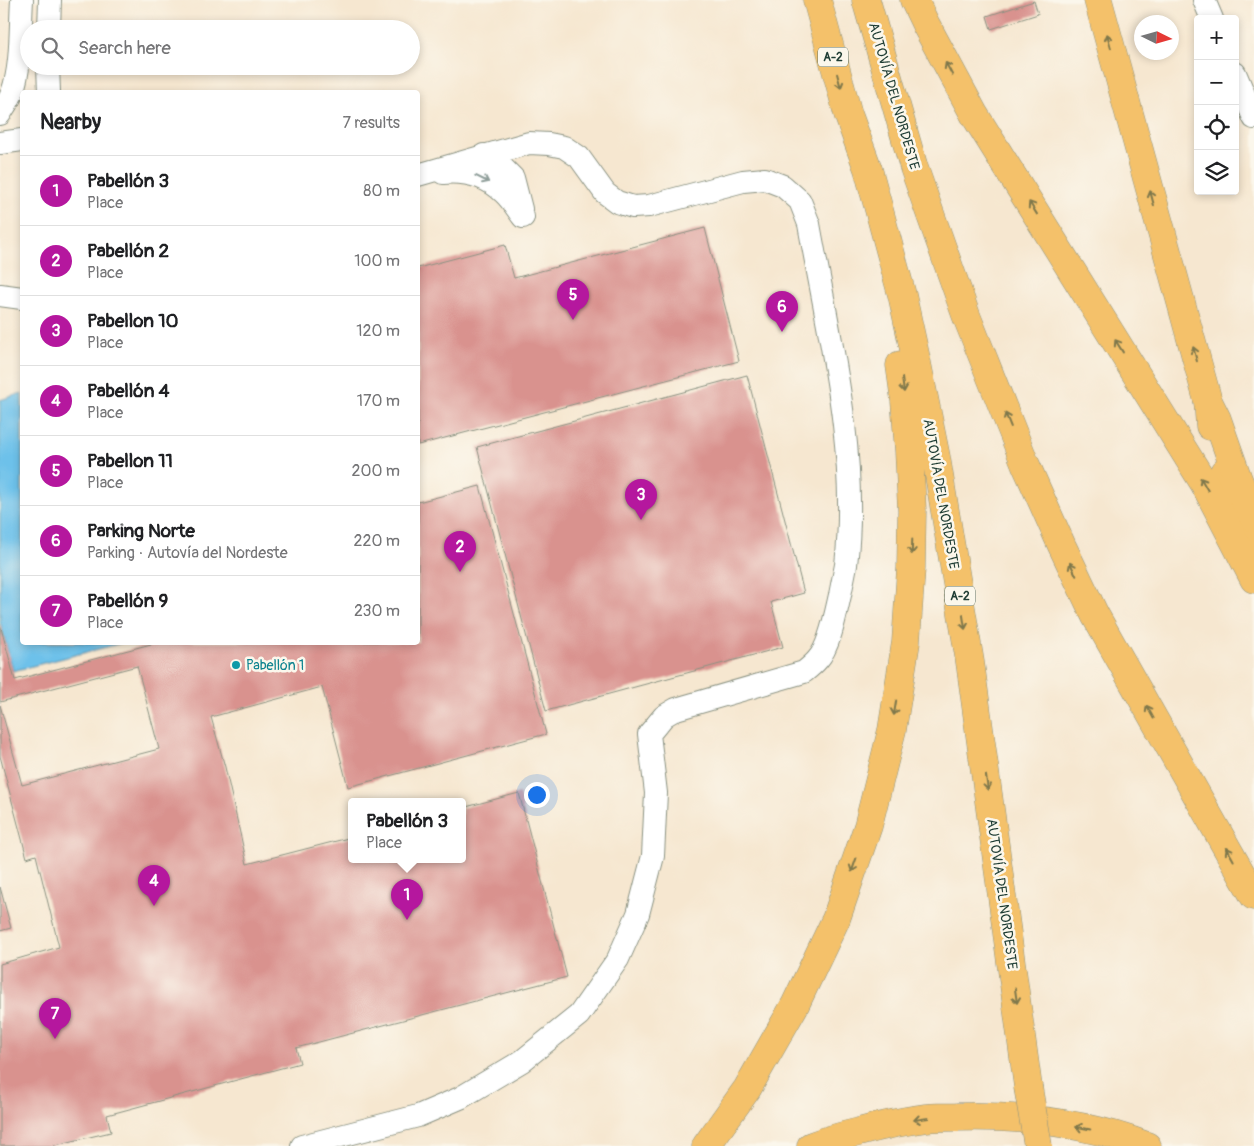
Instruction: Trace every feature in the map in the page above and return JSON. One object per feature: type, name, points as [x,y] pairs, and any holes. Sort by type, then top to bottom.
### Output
[{"type":"main road","name":"AUTOVÍA DEL NORDESTE","points":[[817,0],[848,114],[868,169],[902,295],[936,457],[970,662],[1028,1087],[1038,1146]]},
{"type":"main road","name":"AUTOVÍA DEL NORDESTE","points":[[866,0],[914,168],[966,315],[1029,471],[1095,615],[1254,896]]},
{"type":"main road","points":[[914,0],[974,114],[1204,483],[1253,576]]},
{"type":"main road","points":[[1098,0],[1208,401],[1217,419],[1254,518]]},
{"type":"main road","points":[[706,1146],[747,1089],[795,1005],[836,919],[868,826],[892,730],[906,642],[911,568],[912,512],[905,401],[898,352],[883,279],[854,166],[848,114]]},
{"type":"main road","points":[[1208,401],[1209,421],[1243,534],[1253,576]]},
{"type":"main road","points":[[811,1146],[825,1140],[926,1118],[1007,1117],[1058,1123],[1098,1131],[1147,1146]]},
{"type":"lane","points":[[21,20],[22,0]]},
{"type":"lane","points":[[49,20],[50,0]]},
{"type":"lane","points":[[1204,0],[1210,15]]},
{"type":"lane","points":[[0,114],[11,94],[16,77],[20,37]]},
{"type":"lane","points":[[48,75],[49,90]]},
{"type":"lane","points":[[1239,82],[1254,118]]},
{"type":"lane","points":[[0,143],[20,140]]},
{"type":"lane","points":[[302,1146],[418,1116],[460,1098],[522,1061],[579,1015],[618,959],[638,914],[653,856],[656,792],[649,734],[664,716],[676,708],[804,672],[819,659],[829,639],[846,566],[849,521],[848,467],[843,409],[809,224],[800,201],[783,186],[765,179],[743,181],[649,206],[633,207],[617,202],[605,193],[579,157],[564,147],[529,142],[420,174]]},
{"type":"lane","points":[[513,178],[526,156],[549,144]]},
{"type":"lane","points":[[420,175],[454,172],[476,175],[504,192],[524,221],[513,178],[500,164],[484,155]]},
{"type":"lane","points":[[0,295],[20,298]]},
{"type":"water","points":[[20,394],[20,645],[114,645],[13,671],[0,622],[0,400]]},
{"type":"building","points":[[1034,1],[1038,14],[991,29],[987,16]]},
{"type":"building","points":[[705,228],[739,361],[420,444],[420,267],[505,245],[514,278]]},
{"type":"building","points":[[747,375],[804,593],[771,602],[783,647],[546,711],[477,447]]},
{"type":"building","points":[[480,486],[546,734],[348,787],[322,687],[211,717],[225,767],[247,864],[348,838],[348,863],[466,863],[466,807],[519,793],[567,977],[296,1048],[300,1063],[107,1115],[111,1132],[51,1146],[0,1146],[0,964],[59,947],[36,855],[27,858],[0,756],[0,705],[22,785],[159,749],[137,666],[0,702],[0,624],[15,680],[147,645],[420,645],[420,501]]},
{"type":"building","points":[[0,887],[11,928],[0,931]]},
{"type":"place","name":"Pabellon 11","points":[[573,320]]},
{"type":"place","name":"Parking Norte","points":[[782,332]]},
{"type":"place","name":"Pabellon 10","points":[[641,520]]},
{"type":"place","name":"Pabellón 2","points":[[460,572]]},
{"type":"place","name":"Pabellón 1","points":[[236,665]]},
{"type":"place","name":"Pabellón 4","points":[[154,906]]},
{"type":"place","name":"Pabellón 3","points":[[407,920]]},
{"type":"place","name":"Pabellón 9","points":[[55,1039]]}]
